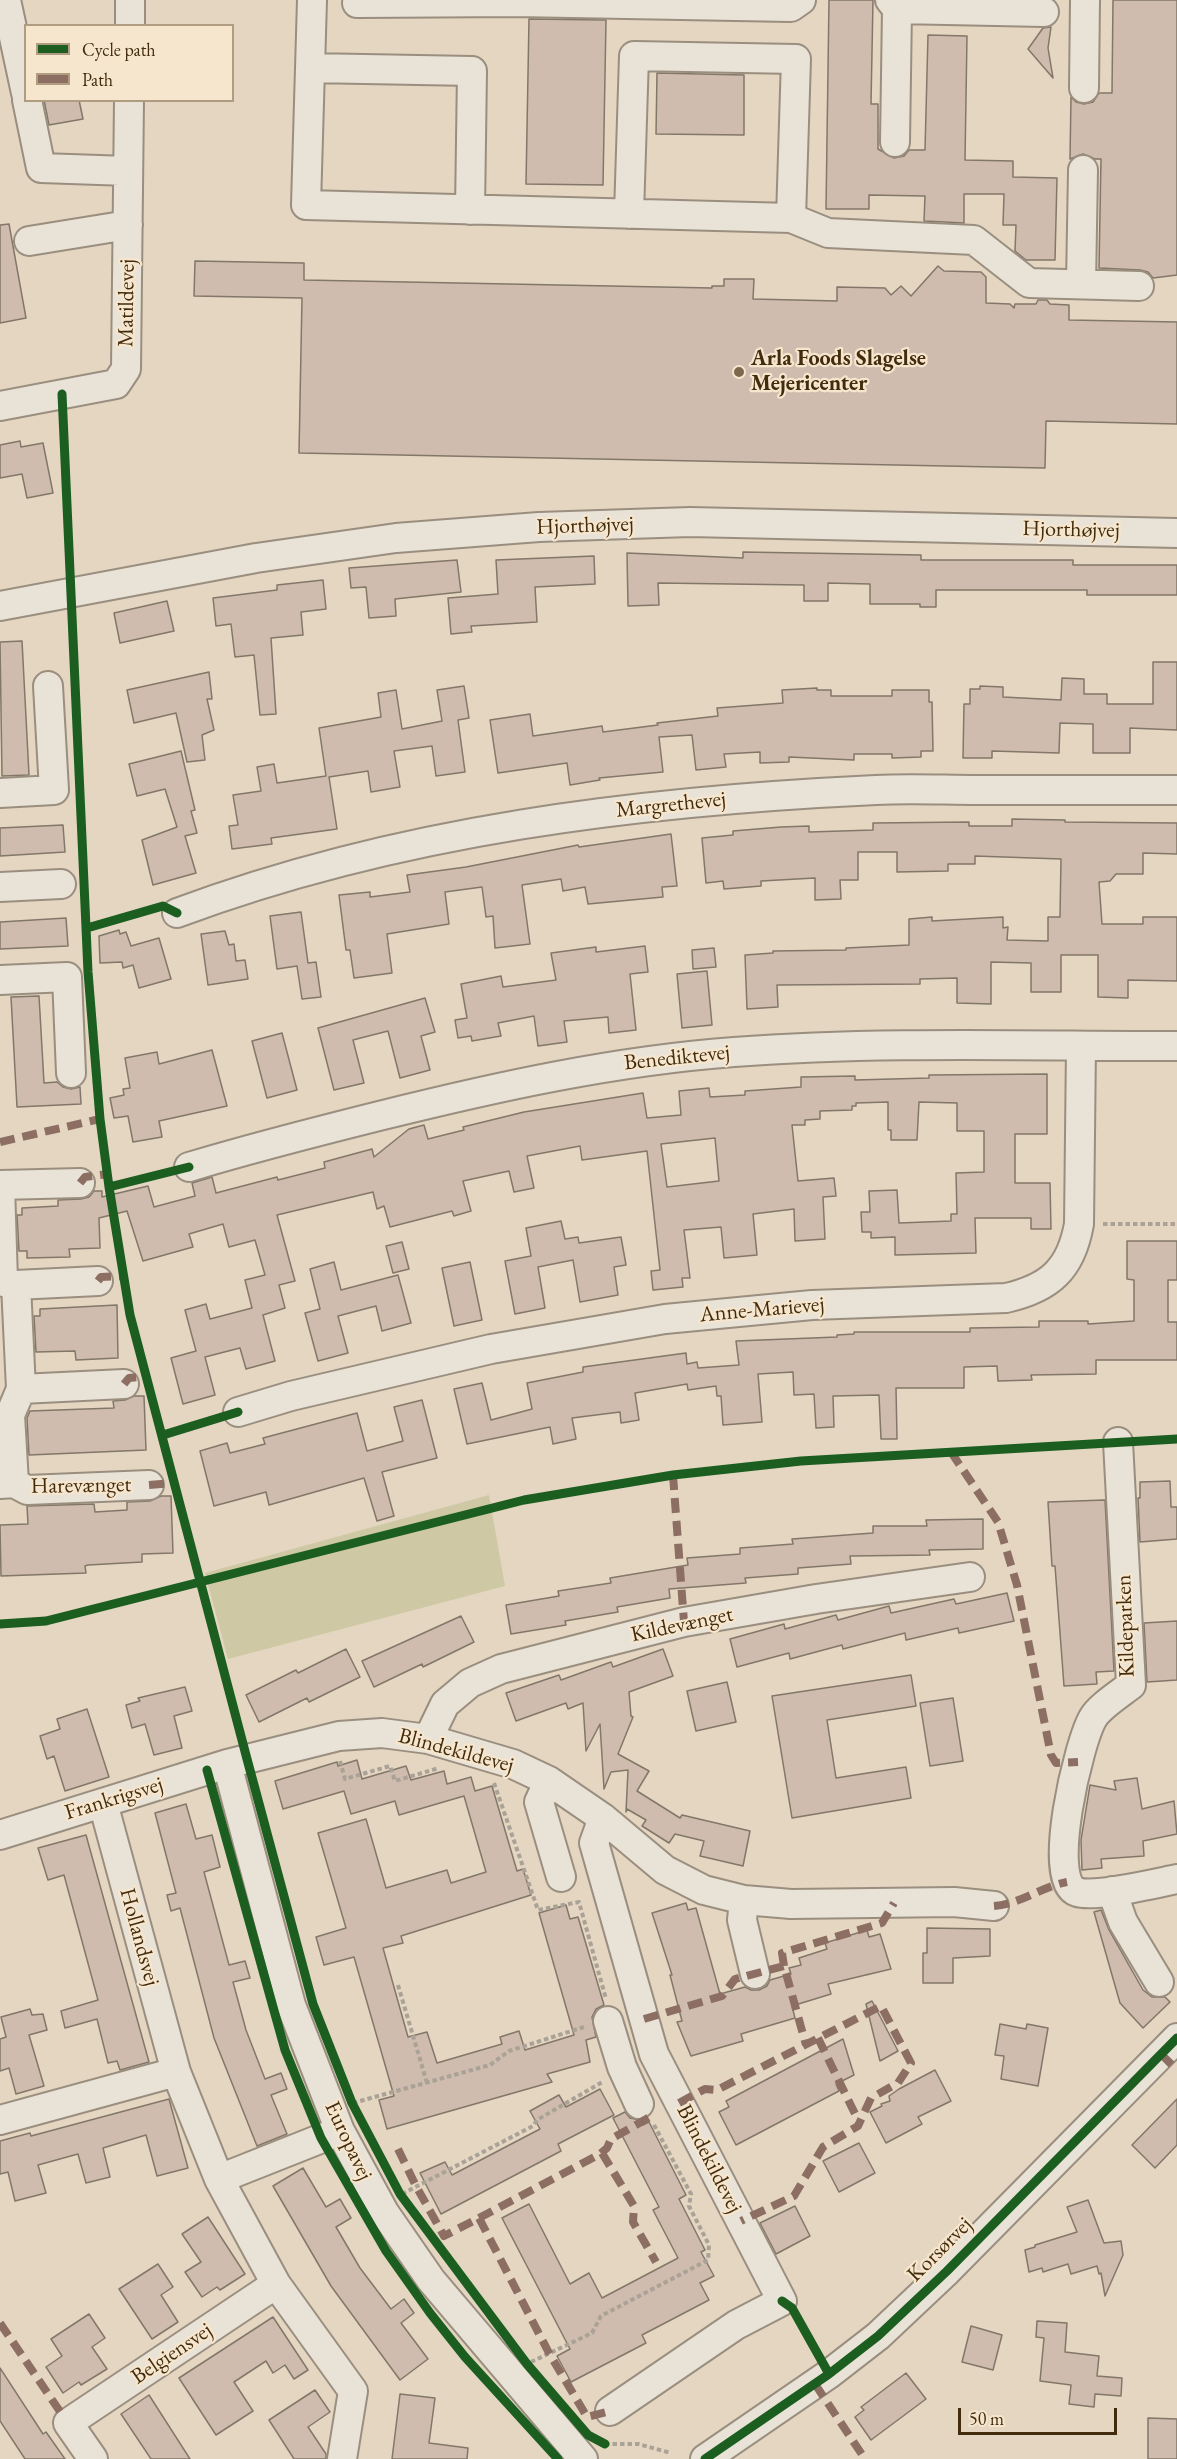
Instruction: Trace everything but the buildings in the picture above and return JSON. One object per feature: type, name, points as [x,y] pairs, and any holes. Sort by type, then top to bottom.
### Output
[{"type":"street","points":[[6,0],[24,84]]},
{"type":"street","points":[[130,0],[130,24]]},
{"type":"street","points":[[312,0],[306,205],[791,218],[828,233],[974,240],[1029,283],[1138,286]]},
{"type":"street","points":[[357,3],[516,2],[791,7],[801,0]]},
{"type":"street","points":[[1084,88],[1085,0]]},
{"type":"street","points":[[895,142],[894,4],[1044,12]]},
{"type":"street","points":[[629,214],[634,56],[796,59],[791,218]]},
{"type":"street","points":[[310,68],[472,70],[470,210]]},
{"type":"street","points":[[27,102],[41,168],[128,171]]},
{"type":"street","name":"Matildevej","points":[[0,406],[116,384],[126,369],[129,102]]},
{"type":"street","points":[[1081,284],[1083,170]]},
{"type":"street","points":[[29,241],[128,225]]},
{"type":"street","name":"Hjorthøjvej","points":[[0,606],[256,558],[396,538],[538,527],[690,522],[1177,533]]},
{"type":"street","points":[[0,793],[54,790],[48,686]]},
{"type":"street","name":"Margrethevej","points":[[177,913],[221,896],[396,847],[549,818],[707,800],[879,790],[1177,790]]},
{"type":"street","points":[[0,887],[61,884]]},
{"type":"street","points":[[0,980],[67,977],[71,1073]]},
{"type":"street","name":"Benediktevej","points":[[189,1167],[243,1150],[497,1087],[611,1066],[733,1052],[843,1045],[1177,1046]]},
{"type":"street","name":"Anne-Marievej","points":[[238,1412],[291,1396],[491,1349],[665,1319],[812,1305],[1006,1298],[1027,1293],[1057,1274],[1075,1246],[1079,1224],[1081,1046]]},
{"type":"street","name":"Harevænget","points":[[80,1183],[0,1185],[7,1282],[21,1389],[10,1415],[7,1483],[27,1490],[149,1485]]},
{"type":"street","points":[[7,1282],[98,1281]]},
{"type":"street","points":[[21,1389],[124,1384]]},
{"type":"street","name":"Kildeparken","points":[[1112,1891],[1077,1892],[1067,1882],[1065,1870],[1066,1817],[1076,1770],[1093,1717],[1131,1685],[1118,1442]]},
{"type":"street","name":"Kildevænget","points":[[428,1739],[445,1704],[470,1683],[501,1669],[684,1622],[816,1599],[970,1577]]},
{"type":"street","name":"Blindekildevej","points":[[227,1764],[339,1736],[382,1732],[428,1739],[513,1764],[549,1780],[603,1818],[665,1870],[704,1890],[744,1900],[791,1904],[954,1902],[994,1906]]},
{"type":"street","name":"Frankrigsvej","points":[[0,1835],[227,1764]]},
{"type":"street","name":"Europavej","points":[[227,1764],[291,2005],[346,2110],[384,2212],[431,2280],[595,2448]]},
{"type":"street","points":[[549,1780],[539,1802],[561,1877]]},
{"type":"street","name":"Hollandsvej","points":[[103,1803],[176,2072],[219,2179]]},
{"type":"street","name":"Blindekildevej","points":[[603,1818],[594,1843],[654,2054],[782,2301],[736,2325],[610,2411]]},
{"type":"street","points":[[1159,1982],[1123,1922],[1112,1891],[1177,1879]]},
{"type":"street","points":[[744,1900],[742,1920],[755,1974]]},
{"type":"street","points":[[608,2021],[623,2069],[639,2104]]},
{"type":"street","name":"Korsørvej","points":[[705,2459],[830,2374],[878,2336],[947,2271],[1177,2038]]},
{"type":"street","points":[[623,2069],[654,2054]]},
{"type":"street","points":[[0,2120],[176,2072]]},
{"type":"street","points":[[342,2459],[352,2391],[276,2284],[219,2179],[346,2110]]},
{"type":"street","name":"Belgiensvej","points":[[93,2459],[64,2418],[276,2284]]},
{"type":"path","points":[[1079,1224],[1177,1224]]},
{"type":"path","points":[[339,1757],[345,1779],[390,1766],[395,1781],[442,1767]]},
{"type":"path","points":[[346,2110],[490,2065],[509,2051],[577,2028],[608,2021],[611,2018],[579,1902],[538,1910],[496,1784],[485,1780]]},
{"type":"path","points":[[398,1985],[427,2083]]},
{"type":"path","points":[[400,2194],[533,2126],[537,2120],[623,2069]]},
{"type":"path","points":[[527,2364],[592,2333],[601,2316],[708,2260],[709,2245],[689,2206],[691,2194],[646,2110],[639,2104]]},
{"type":"path","points":[[395,2184],[407,2204]]},
{"type":"path","points":[[520,2355],[534,2373]]},
{"type":"path","points":[[595,2448],[638,2444],[671,2453]]},
{"type":"shaded area","points":[[489,1495],[505,1586],[228,1659],[205,1573]]},
{"type":"marked path","points":[[0,1142],[100,1119]]},
{"type":"marked path","points":[[80,1183],[85,1177],[108,1174]]},
{"type":"marked path","points":[[98,1281],[101,1277],[123,1276]]},
{"type":"marked path","points":[[124,1384],[129,1378],[147,1376]]},
{"type":"marked path","points":[[951,1452],[998,1522],[1017,1585],[1051,1755],[1056,1763],[1078,1762]]},
{"type":"marked path","points":[[673,1475],[684,1622]]},
{"type":"marked path","points":[[149,1485],[175,1483]]},
{"type":"marked path","points":[[994,1906],[1004,1905],[1067,1882]]},
{"type":"marked path","points":[[784,1966],[782,1953],[882,1923],[894,1903]]},
{"type":"marked path","points":[[644,2019],[722,1996],[735,1979],[784,1966],[806,2045]]},
{"type":"marked path","points":[[679,2103],[705,2089],[717,2090],[881,2006],[911,2063],[898,2083],[871,2098],[858,2126],[823,2147],[794,2196],[741,2221]]},
{"type":"marked path","points":[[818,2038],[859,2122]]},
{"type":"marked path","points":[[1161,2054],[1177,2070]]},
{"type":"marked path","points":[[479,2218],[600,2154],[607,2148],[611,2139],[650,2117]]},
{"type":"marked path","points":[[398,2149],[444,2236],[479,2218],[549,2353],[587,2417],[610,2411]]},
{"type":"marked path","points":[[602,2153],[634,2206],[633,2222],[656,2262]]},
{"type":"marked path","points":[[0,2323],[61,2413]]},
{"type":"marked path","points":[[815,2384],[865,2459]]},
{"type":"cycle path","points":[[62,394],[88,972],[100,1119],[109,1187],[130,1315],[247,1759],[313,2004],[352,2103],[400,2194],[527,2364],[588,2435],[605,2444]]},
{"type":"cycle path","points":[[87,928],[163,906],[177,913]]},
{"type":"cycle path","points":[[109,1187],[189,1167]]},
{"type":"cycle path","points":[[163,1435],[238,1412]]},
{"type":"cycle path","points":[[0,1624],[46,1621],[524,1500],[673,1475],[801,1461],[1177,1439]]},
{"type":"cycle path","points":[[207,1770],[285,2050],[321,2138],[386,2251],[430,2313],[465,2357],[558,2459]]},
{"type":"cycle path","points":[[705,2459],[829,2374],[878,2336],[947,2271],[1177,2038]]},
{"type":"cycle path","points":[[782,2301],[792,2308],[829,2374]]},
{"type":"place","name":"Arla Foods Slagelse Mejericenter","points":[[739,372]]}]
